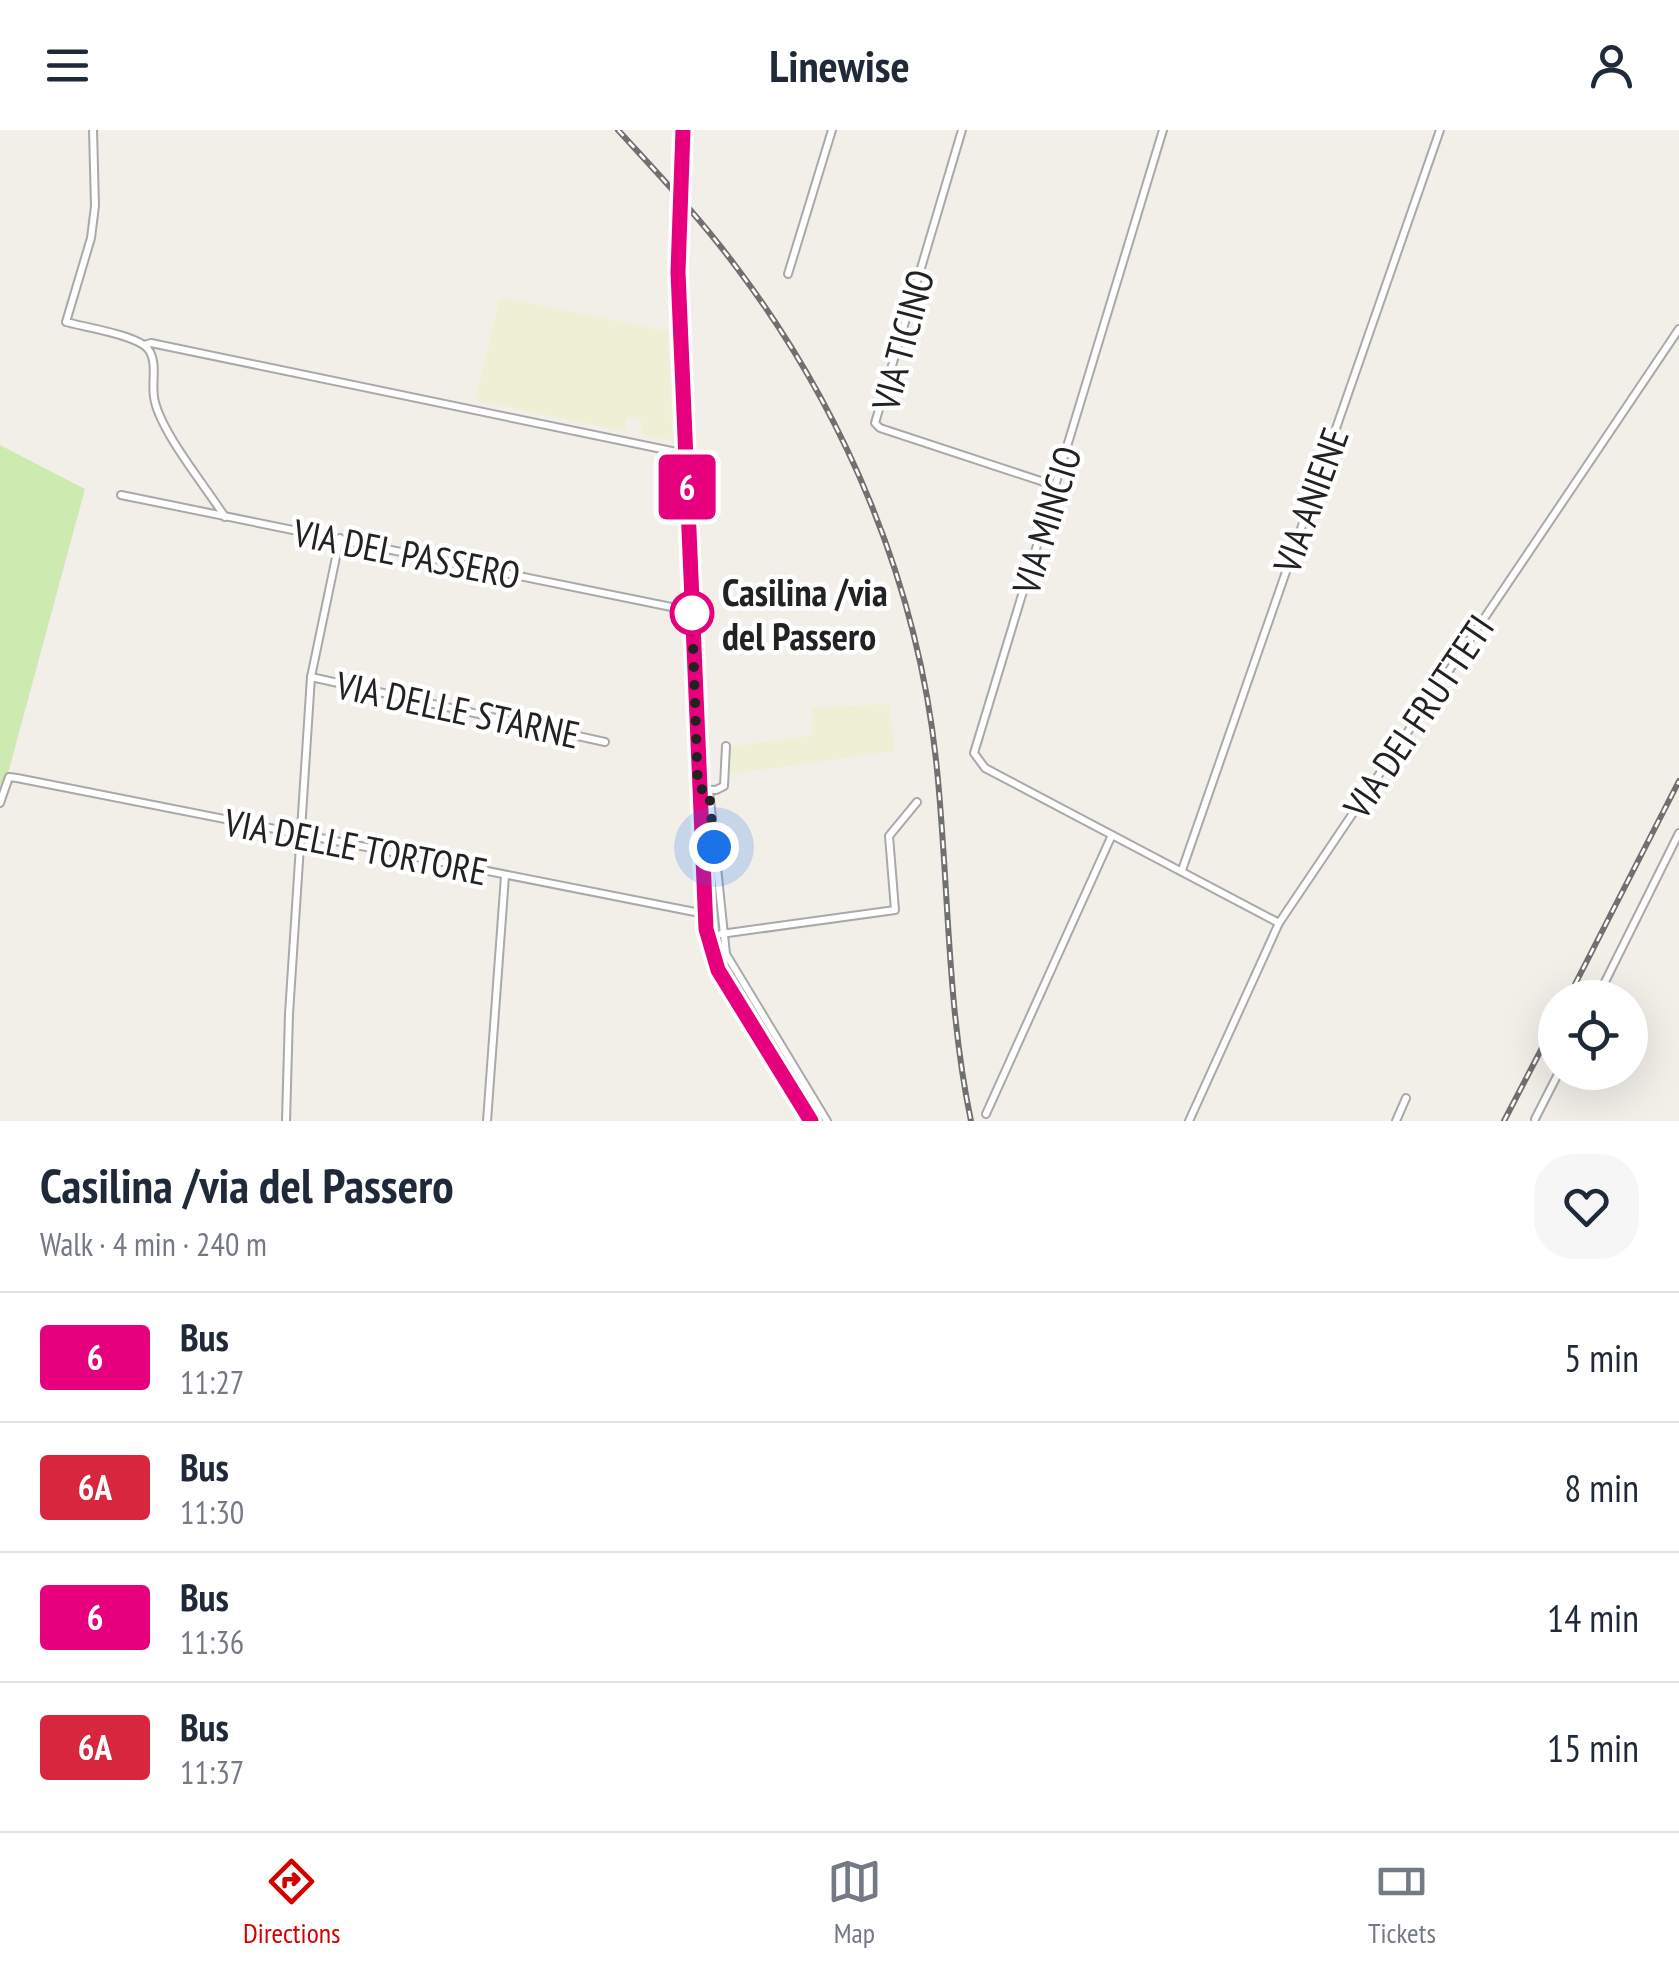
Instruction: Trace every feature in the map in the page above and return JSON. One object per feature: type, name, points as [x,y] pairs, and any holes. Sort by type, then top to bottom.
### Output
[{"type":"main road","points":[[683,130],[678,208],[709,946],[718,970],[811,1121]]},
{"type":"street","points":[[93,130],[95,206],[66,322],[144,345],[151,343],[686,454]]},
{"type":"street","points":[[788,274],[832,130]]},
{"type":"street","name":"VIA TICINO","points":[[962,130],[875,423],[880,428],[1056,486]]},
{"type":"street","name":"VIA MINCIO","points":[[1164,130],[974,753],[985,768],[1279,923]]},
{"type":"street","name":"VIA ANIENE","points":[[1182,870],[1440,130]]},
{"type":"street","name":"VIA DEI FRUTTETI","points":[[1189,1121],[1279,923],[1679,328]]},
{"type":"street","points":[[144,345],[152,359],[156,409],[226,518]]},
{"type":"street","name":"VIA DEL PASSERO","points":[[121,495],[692,611]]},
{"type":"street","points":[[286,1121],[311,677],[340,538]]},
{"type":"street","name":"VIA DELLE STARNE","points":[[311,677],[604,742]]},
{"type":"street","points":[[726,746],[725,784],[720,789],[703,790],[721,934],[731,966],[827,1121]]},
{"type":"street","name":"VIA DELLE TORTORE","points":[[0,803],[8,777],[705,914]]},
{"type":"street","points":[[721,934],[895,910],[889,836],[917,802]]},
{"type":"street","points":[[1607,980],[1679,834]]},
{"type":"street","points":[[986,1114],[1112,835]]},
{"type":"street","points":[[487,1121],[505,876]]},
{"type":"street","points":[[1536,1119],[1550,1090]]},
{"type":"street","points":[[1396,1121],[1406,1098]]},
{"type":"green space","points":[[500,297],[668,331],[673,441],[642,435],[640,420],[627,417],[625,432],[475,400]]},
{"type":"green space","points":[[0,445],[85,489],[0,803]]},
{"type":"green space","points":[[889,704],[895,751],[731,774],[728,747],[813,735],[812,708]]},
{"type":"green space","points":[[704,847],[713,861],[723,951],[824,1121],[817,1121],[717,956]]},
{"type":"railway","points":[[618,130],[709,232],[775,323],[842,439],[893,564],[912,628],[936,760],[952,986],[971,1121]]},
{"type":"railway","points":[[1577,980],[1679,781]]},
{"type":"railway","points":[[1504,1121],[1538,1056]]},
{"type":"bus line","name":"6","points":[[683,130],[678,272],[706,929],[718,970],[811,1121]]},
{"type":"place","name":"Casilina /via del Passero","points":[[692,613]]},
{"type":"route","points":[[692,613],[698,789],[709,790],[714,847]]}]
